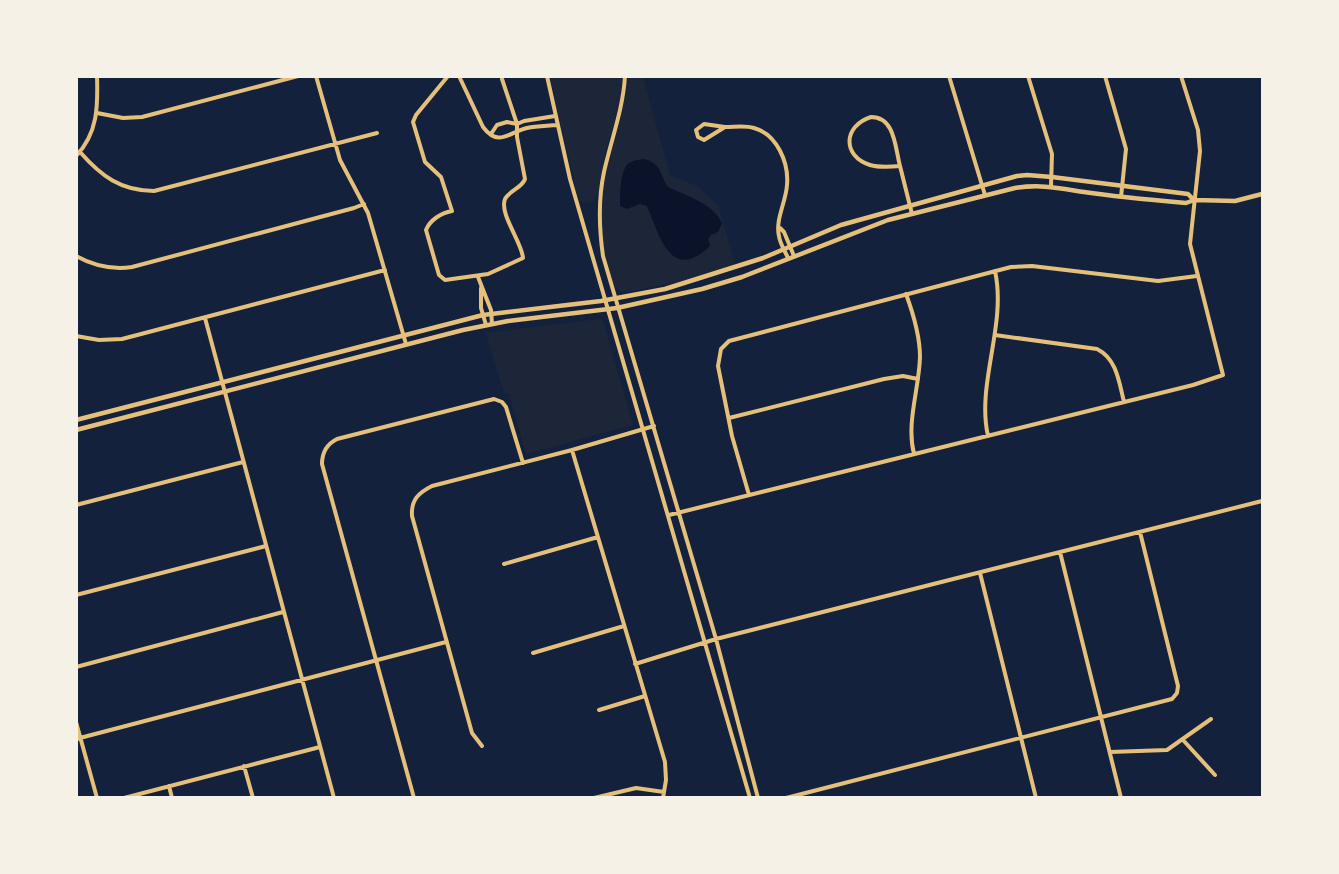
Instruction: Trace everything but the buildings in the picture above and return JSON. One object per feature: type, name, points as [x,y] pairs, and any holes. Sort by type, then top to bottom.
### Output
[{"type":"street","points":[[97,76],[97,114],[92,132],[78,154],[113,182],[133,189],[154,190],[377,133]]},
{"type":"street","points":[[97,114],[123,118],[142,117],[298,76]]},
{"type":"street","points":[[316,76],[345,172],[364,204],[406,344]]},
{"type":"street","points":[[448,76],[416,115],[413,122],[425,162],[441,177],[452,212],[442,214],[426,230],[439,275],[442,279],[456,280],[478,277],[502,269],[523,258],[504,206],[507,196],[523,184],[525,179],[517,124],[502,79]]},
{"type":"street","points":[[459,76],[487,133],[497,138],[505,138],[526,129],[557,125]]},
{"type":"street","points":[[547,76],[570,179],[750,798]]},
{"type":"street","points":[[625,76],[623,102],[604,172],[600,200],[599,218],[603,256],[716,639],[758,798]]},
{"type":"street","points":[[949,76],[985,195]]},
{"type":"street","points":[[1028,76],[1052,154],[1051,186]]},
{"type":"street","points":[[1105,76],[1126,149],[1121,196]]},
{"type":"street","points":[[669,515],[1124,402],[1223,375],[1190,244],[1200,159],[1199,139],[1181,76]]},
{"type":"street","points":[[491,134],[497,125],[507,122],[517,124],[555,116]]},
{"type":"street","points":[[900,166],[873,166],[856,156],[850,147],[849,140],[855,125],[871,117],[885,121],[891,129],[912,213]]},
{"type":"street","points":[[725,127],[707,139],[701,139],[696,133],[698,127],[704,124],[754,128],[767,135],[777,146],[785,164],[787,186],[778,234],[788,258]]},
{"type":"street","points":[[76,420],[483,315],[615,299],[694,281],[743,265],[841,225],[982,184],[1027,175],[1188,194],[1194,200]]},
{"type":"street","points":[[76,430],[489,324],[608,310],[702,289],[742,276],[869,226],[912,213],[1033,185],[1186,203],[1194,200],[1235,201],[1263,194]]},
{"type":"street","points":[[76,256],[98,266],[132,267],[364,204]]},
{"type":"street","points":[[779,227],[784,232],[794,256]]},
{"type":"street","points":[[749,495],[718,366],[721,349],[734,339],[1011,267],[1032,266],[1158,281],[1197,276]]},
{"type":"street","points":[[76,336],[99,340],[122,339],[385,270]]},
{"type":"street","points":[[987,436],[984,415],[999,293],[995,271]]},
{"type":"street","points":[[478,277],[491,314],[489,324]]},
{"type":"street","points":[[481,287],[481,308],[489,324]]},
{"type":"street","points":[[906,294],[919,346],[918,379],[911,435],[914,454]]},
{"type":"street","points":[[204,318],[334,798]]},
{"type":"street","points":[[995,335],[1097,349],[1112,361],[1124,402]]},
{"type":"street","points":[[729,418],[884,379],[903,376],[918,379]]},
{"type":"street","points":[[414,798],[375,661],[322,457],[328,446],[337,439],[494,399],[502,402],[506,407],[523,463]]},
{"type":"street","points":[[482,746],[472,733],[446,642],[412,516],[414,501],[418,494],[432,486],[654,426]]},
{"type":"street","points":[[572,450],[664,762],[666,780],[664,795],[636,789],[594,798]]},
{"type":"street","points":[[76,505],[243,462]]},
{"type":"street","points":[[635,664],[716,639],[1263,501]]},
{"type":"street","points":[[786,798],[1172,699],[1177,693],[1178,686],[1140,532]]},
{"type":"street","points":[[504,564],[598,537]]},
{"type":"street","points":[[76,595],[266,546]]},
{"type":"street","points":[[1060,552],[1121,798]]},
{"type":"street","points":[[980,573],[1036,798]]},
{"type":"street","points":[[76,667],[283,612]]},
{"type":"street","points":[[533,653],[624,626]]},
{"type":"street","points":[[79,739],[446,642]]},
{"type":"street","points":[[599,710],[645,696]]},
{"type":"street","points":[[1110,752],[1167,750],[1211,719]]},
{"type":"street","points":[[76,722],[97,798]]},
{"type":"street","points":[[1183,740],[1215,776]]},
{"type":"street","points":[[124,798],[320,747]]},
{"type":"street","points":[[244,766],[253,798]]},
{"type":"street","points":[[169,786],[172,798]]},
{"type":"shaded area","points":[[550,77],[622,77],[619,101],[601,173],[599,191],[590,202],[579,201]]},
{"type":"shaded area","points":[[628,77],[643,77],[670,175],[697,186],[718,205],[735,265],[686,280],[623,293],[614,286],[604,246],[602,202]]},
{"type":"shaded area","points":[[644,159],[657,166],[668,187],[706,205],[722,223],[718,232],[708,239],[710,246],[697,256],[686,260],[676,258],[669,252],[662,242],[647,206],[640,204],[627,209],[620,206],[621,180],[626,166],[632,161]]},
{"type":"shaded area","points":[[599,319],[603,321],[633,425],[526,454],[509,394],[504,393],[486,333]]}]
